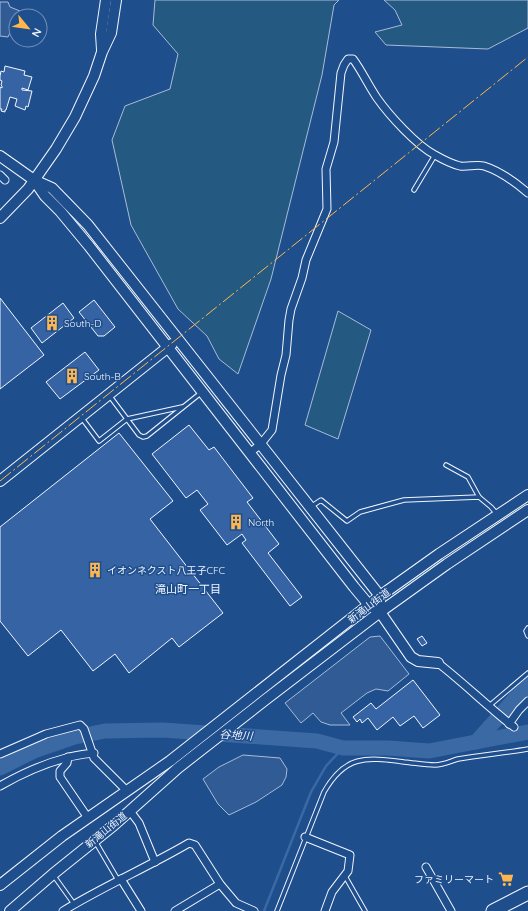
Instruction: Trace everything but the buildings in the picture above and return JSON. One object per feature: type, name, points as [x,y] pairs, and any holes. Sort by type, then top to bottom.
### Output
[{"type":"highway","points":[[493,911],[528,893]]},
{"type":"street","points":[[102,52],[101,34],[106,0]]},
{"type":"street","points":[[0,218],[22,196],[34,180],[56,149],[75,118],[111,33],[116,0]]},
{"type":"street","points":[[249,453],[260,445],[272,430],[281,375],[286,355],[291,309],[302,278],[306,260],[326,209],[326,169],[334,142],[341,73],[348,59],[353,59],[378,99],[396,121],[421,146],[435,155],[460,166],[483,166],[494,170],[516,183],[528,193]]},
{"type":"street","points":[[0,156],[34,180],[52,188],[77,212],[112,253],[260,445],[380,596],[380,612]]},
{"type":"street","points":[[34,180],[45,196],[60,210],[90,246],[249,453],[369,604],[380,612],[414,660],[438,663],[508,724],[528,701]]},
{"type":"street","points":[[0,481],[178,339]]},
{"type":"street","name":"新滝山街道","points":[[0,885],[52,844],[184,750],[369,604],[528,495]]},
{"type":"street","name":"新滝山街道","points":[[10,911],[130,811],[178,768],[233,724],[380,612],[447,564],[528,510]]},
{"type":"street","points":[[0,754],[46,734],[80,725],[84,729],[94,758],[127,791]]},
{"type":"street","points":[[0,786],[32,770],[68,757],[93,752]]},
{"type":"street","points":[[68,757],[67,763],[60,771],[60,776],[88,818]]},
{"type":"street","points":[[130,811],[139,823],[155,862]]},
{"type":"street","points":[[305,837],[350,855],[348,871],[332,892],[325,911]]},
{"type":"street","points":[[63,911],[189,843],[195,845],[220,884],[236,903],[254,911]]},
{"type":"street","points":[[426,867],[450,911]]},
{"type":"street","points":[[119,880],[141,911]]},
{"type":"street","points":[[175,911],[220,884]]},
{"type":"lane","points":[[414,190],[435,155]]},
{"type":"lane","points":[[108,395],[139,435],[143,437],[147,436],[203,392]]},
{"type":"lane","points":[[80,416],[100,441],[127,419],[184,407]]},
{"type":"lane","points":[[446,465],[468,477],[479,497],[493,508],[498,515]]},
{"type":"lane","points":[[310,508],[321,500],[347,521],[360,512],[404,500],[479,497]]},
{"type":"lane","points":[[528,628],[526,631],[528,636]]},
{"type":"lane","points":[[491,708],[528,673]]},
{"type":"lane","points":[[277,911],[324,792],[330,781],[338,772],[352,763],[363,760],[384,760],[437,765],[458,759],[528,749]]},
{"type":"lane","points":[[94,840],[119,880]]},
{"type":"lane","points":[[53,874],[74,904]]},
{"type":"lane","points":[[345,876],[365,911]]},
{"type":"shaded area","points":[[155,0],[339,0],[334,5],[322,75],[271,279],[238,374],[219,359],[207,336],[178,309],[131,225],[112,140],[125,106],[170,89],[178,54],[153,25]]},
{"type":"shaded area","points":[[384,0],[528,0],[528,28],[488,49],[386,45],[375,32],[402,25],[395,10]]},
{"type":"shaded area","points":[[0,2],[8,2],[10,7],[12,8],[8,8],[8,37],[0,36]]},
{"type":"shaded area","points":[[338,311],[371,330],[338,439],[305,425]]},
{"type":"shaded area","points":[[380,636],[409,674],[388,691],[376,689],[367,693],[341,713],[350,725],[330,725],[321,722],[313,713],[301,723],[285,703],[370,637]]},
{"type":"shaded area","points":[[243,755],[280,758],[287,769],[286,777],[282,785],[256,802],[229,815],[218,804],[203,779],[219,767]]},
{"type":"waterway","name":"谷地川","points":[[476,742],[528,684]]},
{"type":"waterway","name":"谷地川","points":[[0,768],[34,751],[75,737],[105,731],[163,730],[317,741],[343,748],[388,748],[429,751],[528,732]]},
{"type":"waterway","points":[[264,911],[311,792],[326,766],[343,748]]},
{"type":"power","points":[[0,481],[528,57]]},
{"type":"place","name":"South-D","points":[[52,323]]},
{"type":"place","name":"South-B","points":[[72,376]]},
{"type":"place","name":"North","points":[[236,522]]},
{"type":"place","name":"イオンネクスト八王子CFC","points":[[95,570]]},
{"type":"place","name":"ファミリーマート","points":[[506,879]]},
{"type":"district","name":"滝山町一丁目","points":[[188,589]]}]
